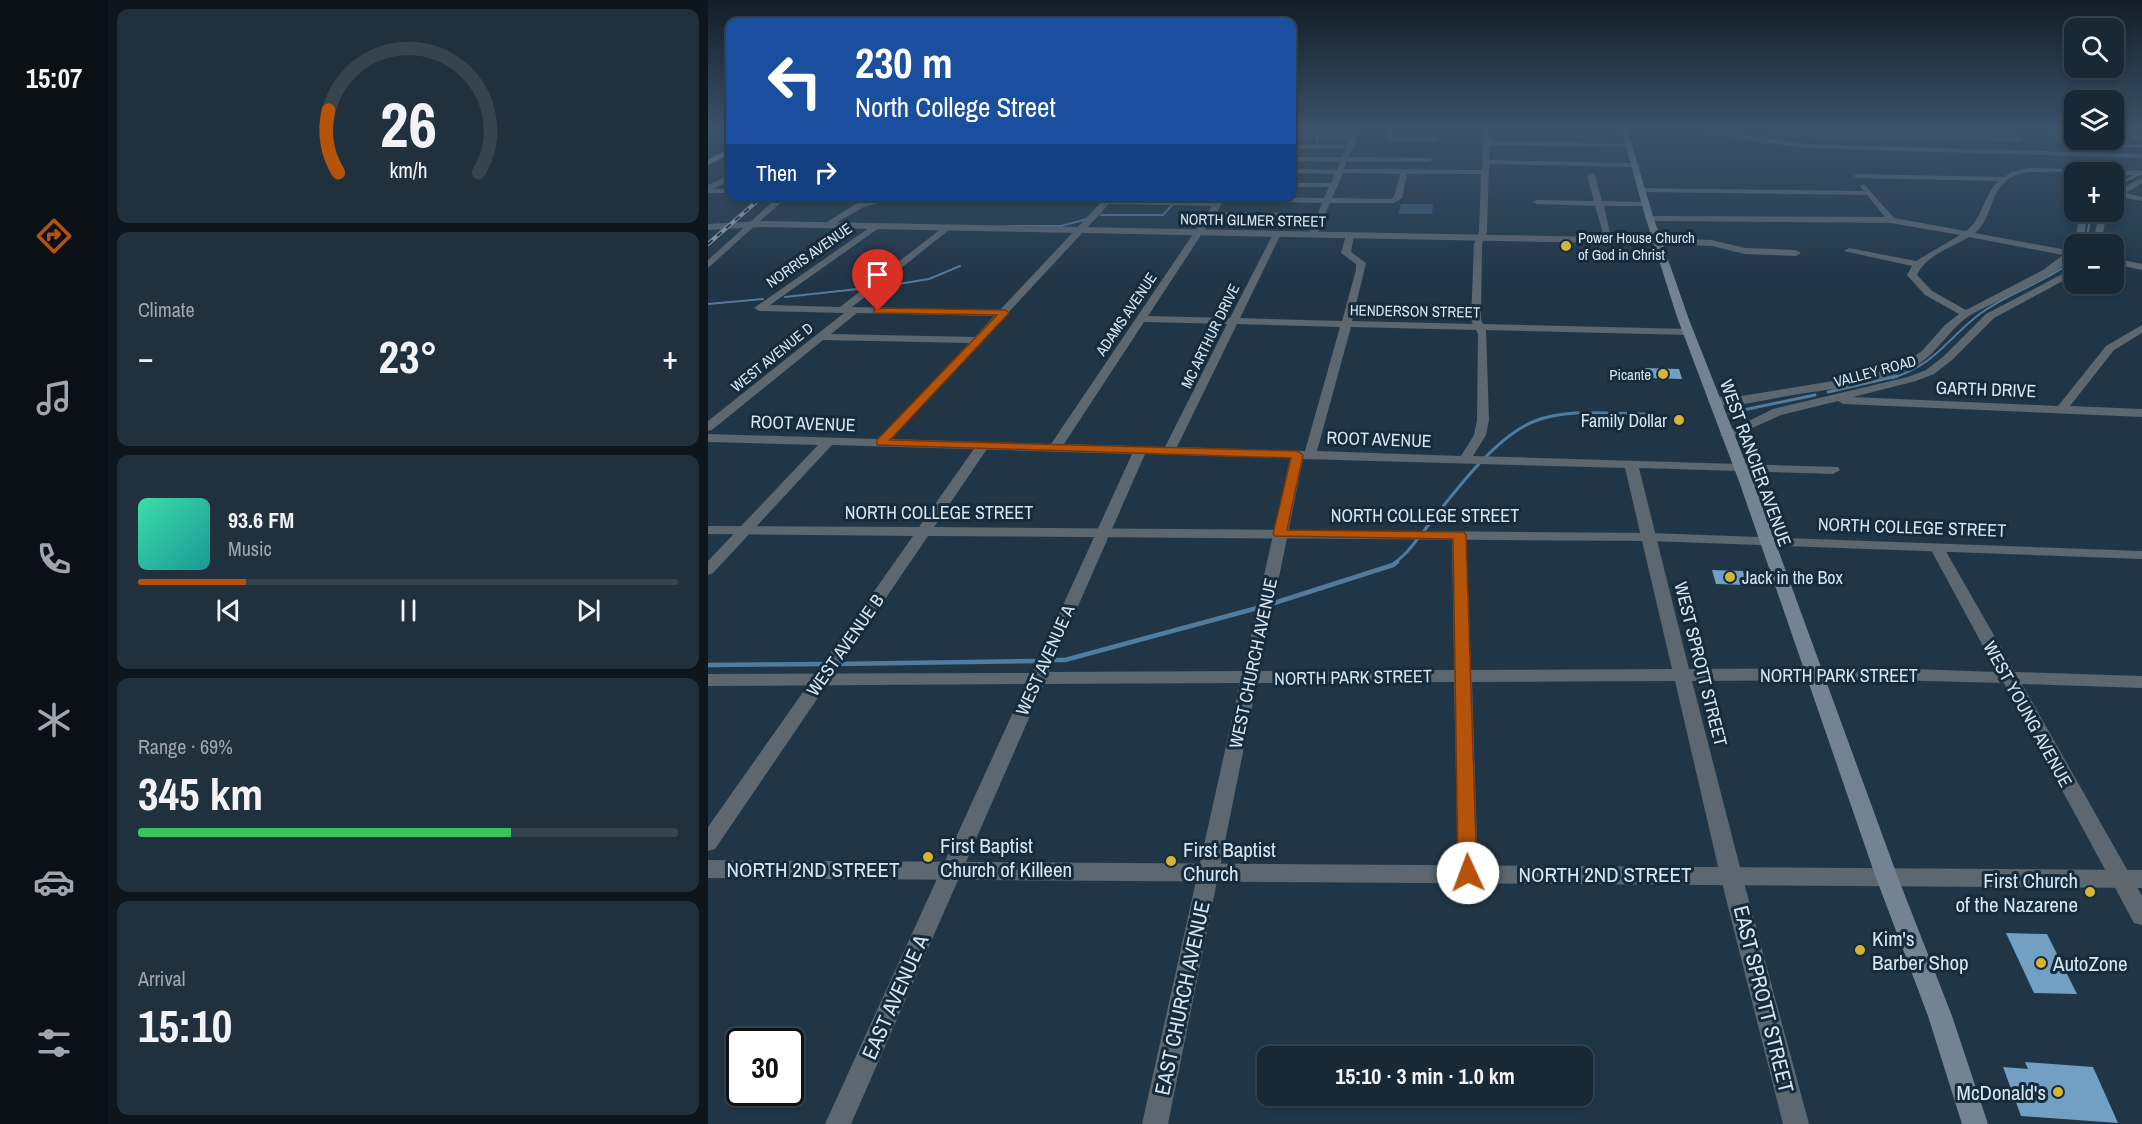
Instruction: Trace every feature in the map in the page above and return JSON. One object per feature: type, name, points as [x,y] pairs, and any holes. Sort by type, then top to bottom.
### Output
[{"type":"main road","name":"WEST RANCIER AVENUE","points":[[1639,180],[1657,241],[1689,332],[1726,435],[1740,466],[1886,875],[1940,1016],[1975,1124]]},
{"type":"street","points":[[708,190],[724,180]]},
{"type":"street","points":[[1313,234],[1336,180]]},
{"type":"street","points":[[1296,201],[1395,201],[1401,180]]},
{"type":"street","points":[[1469,460],[1480,435],[1483,420],[1484,343],[1483,334],[1476,320],[1478,244],[1481,238],[1484,180]]},
{"type":"street","points":[[1593,180],[1609,240]]},
{"type":"street","points":[[1860,180],[1891,220]]},
{"type":"street","points":[[1966,314],[1932,296],[1912,275],[1916,264],[1968,234],[1982,222],[1988,200],[2003,180]]},
{"type":"street","points":[[2124,190],[2141,180]]},
{"type":"street","points":[[1296,185],[1334,185]]},
{"type":"street","points":[[708,190],[726,192]]},
{"type":"street","points":[[1537,202],[1599,203],[1643,197],[1870,193]]},
{"type":"street","points":[[2124,196],[2142,199]]},
{"type":"street","points":[[708,265],[778,201]]},
{"type":"street","points":[[826,225],[852,209],[878,201]]},
{"type":"street","points":[[881,443],[1108,201]]},
{"type":"street","name":"ADAMS AVENUE","points":[[1054,449],[1220,201]]},
{"type":"street","points":[[1210,214],[1322,216]]},
{"type":"street","points":[[1650,218],[1891,220],[2064,248]]},
{"type":"street","name":"NORTH GILMER STREET","points":[[708,227],[826,225],[1657,241],[1712,243],[1745,251],[1796,253]]},
{"type":"street","name":"NORRIS AVENUE","points":[[848,310],[759,308],[876,226]]},
{"type":"street","name":"WEST AVENUE D","points":[[708,427],[822,336],[870,288],[946,228]]},
{"type":"street","name":"MC ARTHUR DRIVE","points":[[1169,451],[1277,234]]},
{"type":"street","name":"WEST CHURCH AVENUE","points":[[1208,872],[1280,534],[1361,270],[1361,263],[1346,254],[1350,235]]},
{"type":"street","points":[[1849,251],[1916,264]]},
{"type":"street","name":"GARTH DRIVE","points":[[1714,401],[1741,400],[1872,378],[1909,365],[1926,353],[1949,327],[1966,314],[2064,261]]},
{"type":"street","points":[[2124,263],[2142,267]]},
{"type":"street","name":"VALLEY ROAD","points":[[1830,399],[1912,379],[1930,372],[1948,358],[1990,316],[2064,276]]},
{"type":"street","points":[[848,310],[1005,313]]},
{"type":"street","name":"HENDERSON STREET","points":[[1141,319],[1689,332]]},
{"type":"street","points":[[2061,410],[2110,348],[2142,328]]},
{"type":"street","points":[[822,336],[979,340]]},
{"type":"street","name":"GARTH DRIVE","points":[[1814,388],[1830,399]]},
{"type":"street","name":"GARTH DRIVE","points":[[1726,435],[1777,412],[1830,399],[1870,403],[2142,413]]},
{"type":"street","name":"ROOT AVENUE","points":[[708,438],[1833,470]]},
{"type":"street","points":[[708,570],[828,442]]},
{"type":"street","name":"WEST AVENUE B","points":[[708,843],[983,446]]},
{"type":"street","name":"WEST AVENUE A","points":[[952,870],[1140,450]]},
{"type":"street","name":"WEST SPROTT STREET","points":[[1631,464],[1731,874]]},
{"type":"street","name":"NORTH COLLEGE STREET","points":[[708,530],[1649,537],[2142,555]]},
{"type":"street","points":[[1453,535],[1462,676],[1468,873]]},
{"type":"street","name":"WEST YOUNG AVENUE","points":[[1937,548],[2142,916]]},
{"type":"street","name":"NORTH PARK STREET","points":[[708,680],[822,676],[1038,674],[1250,678],[1886,674],[2142,682]]},
{"type":"street","name":"NORTH 2ND STREET","points":[[708,868],[1886,875],[2142,879]]},
{"type":"street","name":"EAST AVENUE A","points":[[838,1124],[952,870]]},
{"type":"street","name":"EAST CHURCH AVENUE","points":[[1155,1124],[1208,872]]},
{"type":"street","name":"EAST SPROTT STREET","points":[[1731,874],[1796,1124]]},
{"type":"shaded area","points":[[1401,204],[1433,204],[1432,214],[1398,214]]},
{"type":"building","name":"Picante","points":[[1644,368],[1679,369],[1682,379],[1646,378]]},
{"type":"building","name":"Jack in the Box","points":[[1712,570],[1743,571],[1748,585],[1716,584]]},
{"type":"building","name":"AutoZone","points":[[2006,933],[2047,934],[2077,994],[2034,993]]},
{"type":"building","name":"McDonald's","points":[[2025,1062],[2093,1067],[2118,1123],[2021,1116],[2003,1067],[2028,1069]]},
{"type":"waterway","points":[[1101,215],[1163,215],[1172,205]]},
{"type":"waterway","points":[[1008,226],[1061,226],[1087,219]]},
{"type":"waterway","points":[[2088,234],[2089,222]]},
{"type":"waterway","points":[[874,288],[929,279],[960,266]]},
{"type":"waterway","points":[[1893,378],[1909,372],[1932,357],[1981,313],[2064,267]]},
{"type":"waterway","points":[[785,297],[867,288]]},
{"type":"waterway","points":[[708,304],[763,299]]},
{"type":"waterway","points":[[1828,392],[1897,376]]},
{"type":"waterway","points":[[1729,413],[1815,395]]},
{"type":"waterway","points":[[1395,563],[1407,552],[1482,460],[1517,430],[1535,421],[1561,414],[1645,414]]},
{"type":"waterway","points":[[1271,604],[1397,562]]},
{"type":"waterway","points":[[1050,660],[1065,660],[1261,607]]},
{"type":"waterway","points":[[837,664],[1040,661]]},
{"type":"waterway","points":[[708,665],[827,664]]},
{"type":"railway","points":[[708,244],[757,201]]},
{"type":"place","name":"Power House Church of God in Christ","points":[[1566,246]]},
{"type":"place","name":"Picante","points":[[1663,374]]},
{"type":"place","name":"Family Dollar","points":[[1679,420]]},
{"type":"place","name":"Jack in the Box","points":[[1730,577]]},
{"type":"place","name":"First Baptist Church of Killeen","points":[[928,857]]},
{"type":"place","name":"First Baptist Church","points":[[1171,861]]},
{"type":"place","name":"First Church of the Nazarene","points":[[2090,892]]},
{"type":"place","name":"Kim's Barber Shop","points":[[1860,950]]},
{"type":"place","name":"AutoZone","points":[[2041,963]]},
{"type":"place","name":"McDonald's","points":[[2058,1092]]},
{"type":"route","points":[[878,311],[1005,313],[881,443],[1297,455],[1280,534],[1460,535],[1468,873]]}]
